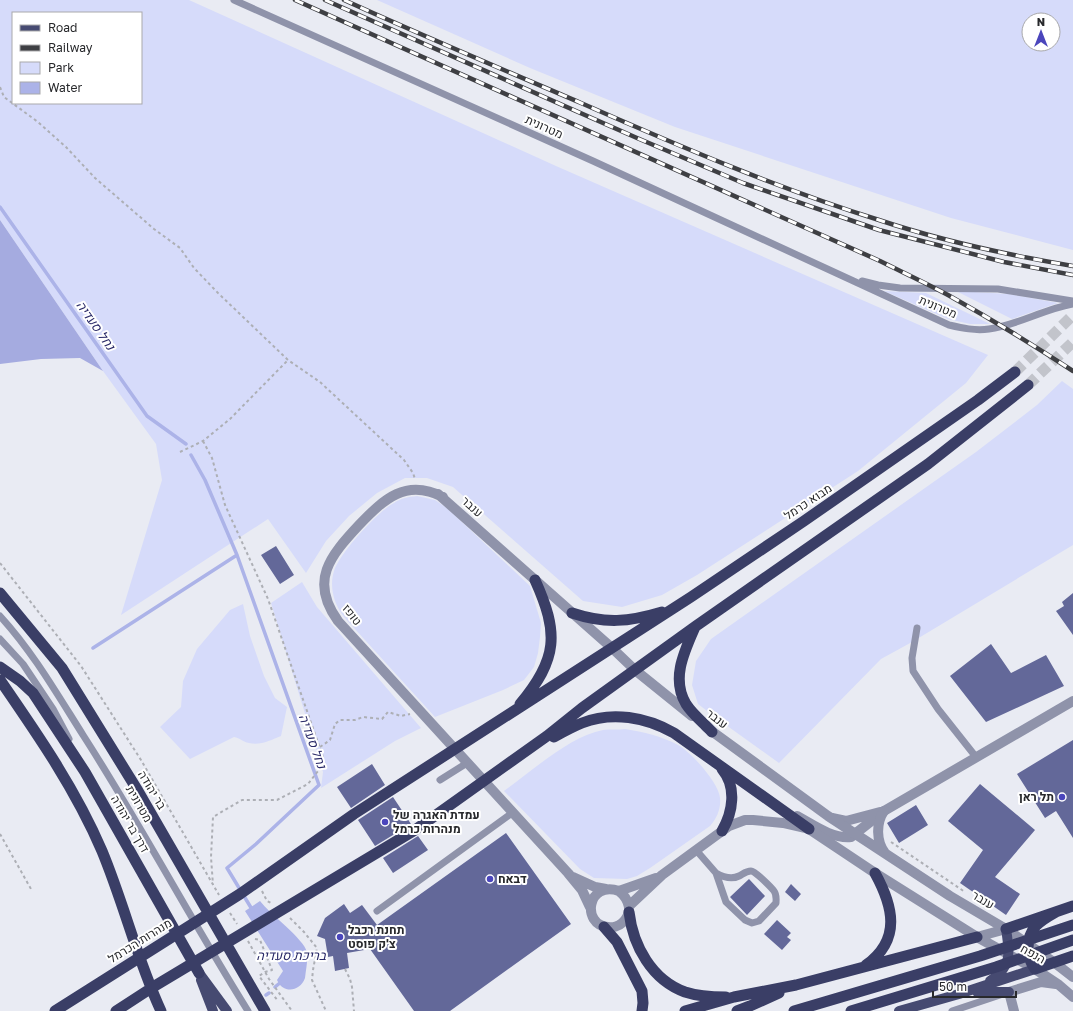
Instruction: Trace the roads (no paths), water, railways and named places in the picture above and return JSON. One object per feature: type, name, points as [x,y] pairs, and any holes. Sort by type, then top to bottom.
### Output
[{"type":"highway","name":"מבוא כרמל","points":[[487,729],[674,608],[882,467],[994,389],[1015,372]]},
{"type":"highway","points":[[116,1011],[153,987],[415,830],[696,626],[928,464],[1028,385]]},
{"type":"highway","points":[[513,712],[537,684],[546,666],[552,644],[551,625],[548,613],[535,580]]},
{"type":"highway","name":"בר יהודה","points":[[0,593],[62,668],[138,791],[265,1011]]},
{"type":"highway","points":[[572,613],[594,619],[624,620],[641,618],[674,608]]},
{"type":"highway","points":[[696,626],[684,651],[679,684],[687,705],[712,732]]},
{"type":"highway","name":"דרך בר יהודה","points":[[0,667],[20,681],[33,693],[85,772],[199,973]]},
{"type":"highway","points":[[0,680],[44,744],[85,815],[102,852],[161,1011]]},
{"type":"highway","points":[[531,747],[582,723],[602,718],[632,717],[642,719],[662,725],[809,829]]},
{"type":"highway","name":"מנהרות הכרמל","points":[[56,1011],[240,894],[354,814],[487,729]]},
{"type":"highway","points":[[716,763],[724,771],[732,791],[730,814],[722,831]]},
{"type":"highway","points":[[860,968],[875,958],[881,951],[889,934],[891,925],[892,918],[889,904],[884,889],[875,873]]},
{"type":"highway","points":[[1006,929],[1073,906]]},
{"type":"highway","points":[[629,909],[633,935],[639,950],[657,975],[673,986],[687,992],[734,997]]},
{"type":"highway","points":[[1056,912],[1034,927],[1028,944],[1029,958],[1035,969],[1073,956]]},
{"type":"highway","points":[[794,1011],[980,956],[1073,925]]},
{"type":"highway","points":[[604,927],[617,942],[642,991],[642,1011]]},
{"type":"highway","points":[[685,1011],[734,997],[796,985],[977,937]]},
{"type":"highway","points":[[851,1011],[996,967],[1073,940]]},
{"type":"highway","points":[[737,1011],[796,985]]},
{"type":"main road","points":[[980,987],[1001,973],[1006,966],[1006,929]]},
{"type":"main road","points":[[899,1011],[959,994],[1035,969]]},
{"type":"main road","name":"דרך בר יהודה","points":[[199,973],[204,991],[213,1011]]},
{"type":"main road","points":[[199,973],[227,1011]]},
{"type":"main road","points":[[959,994],[981,991],[1009,992]]},
{"type":"street","name":"טופז","points":[[535,580],[462,511],[438,494],[418,489],[406,491],[390,497],[374,509],[337,549],[327,568],[324,588],[330,606],[338,621],[568,874],[582,890],[590,907]]},
{"type":"street","name":"ענבר","points":[[535,580],[635,670],[712,732],[828,816],[950,896],[1006,929]]},
{"type":"street","points":[[772,803],[832,834],[846,838],[850,837],[856,834],[884,811],[976,756],[1073,701]]},
{"type":"street","points":[[828,816],[846,821],[884,811]]},
{"type":"street","points":[[884,811],[879,821],[878,833],[880,845],[885,853]]},
{"type":"street","points":[[606,889],[595,895],[590,907],[591,913],[598,924],[610,928],[622,923],[629,909],[662,875],[722,831],[745,820],[753,820],[783,823],[809,829],[875,873],[977,937],[1006,929]]},
{"type":"street","points":[[568,874],[595,887],[619,891],[624,895],[629,909]]},
{"type":"street","points":[[619,891],[662,875]]},
{"type":"street","name":"הנפח","points":[[1006,929],[1055,962],[1073,977]]},
{"type":"street","name":"הנפח","points":[[977,937],[1035,969],[1060,985],[1073,997]]},
{"type":"street","points":[[1014,1011],[1009,992],[1041,982],[1060,985]]},
{"type":"lane","name":"מטרונית","points":[[234,0],[593,161],[949,325],[968,329],[988,329],[1016,322],[1073,303]]},
{"type":"lane","name":"מטרונית","points":[[844,276],[889,287],[998,289],[1073,303]]},
{"type":"lane","name":"מטרונית","points":[[0,616],[25,645],[46,675],[115,784],[180,898],[248,1011]]},
{"type":"lane","points":[[917,628],[912,658],[913,671],[938,708],[976,756]]},
{"type":"lane","points":[[0,639],[23,664],[53,709],[85,772]]},
{"type":"lane","points":[[440,780],[467,763]]},
{"type":"lane","points":[[377,911],[512,813]]},
{"type":"lane","points":[[696,850],[716,873],[723,877],[730,878],[740,876],[749,871],[754,872],[774,891],[777,897],[776,903],[759,921],[752,923],[745,920],[726,902],[716,873]]},
{"type":"lane","points":[[199,973],[222,1011]]},
{"type":"lane","points":[[952,1011],[1009,992]]},
{"type":"water","name":"בריכת סעדיה","points":[[260,901],[300,940],[307,952],[305,978],[303,983],[291,990],[283,988],[277,980],[283,971],[245,911]]},
{"type":"waterway","name":"נחל סעדיה","points":[[0,207],[147,416],[186,444]]},
{"type":"waterway","name":"נחל סעדיה","points":[[191,455],[205,480],[237,555],[319,785],[256,844],[227,868],[253,911]]},
{"type":"waterway","points":[[93,648],[237,555]]},
{"type":"waterway","name":"נחל סעדיה","points":[[275,987],[281,982]]},
{"type":"tunnel","points":[[1015,372],[1073,315]]},
{"type":"tunnel","points":[[1028,385],[1073,342]]},
{"type":"railway","points":[[295,0],[880,261],[964,304],[1073,371]]},
{"type":"railway","points":[[325,0],[637,138],[743,183],[879,230],[1004,262],[1073,275]]},
{"type":"railway","points":[[344,0],[728,166],[841,208],[903,228],[951,241],[1073,266]]},
{"type":"place","name":"תל ראן","points":[[1062,797]]},
{"type":"place","name":"עמדת האגרה של מנהרות כרמל","points":[[385,822]]},
{"type":"place","name":"דבאח","points":[[490,879]]},
{"type":"place","name":"תחנת רכבל צ'ק פוסט","points":[[340,937]]}]
